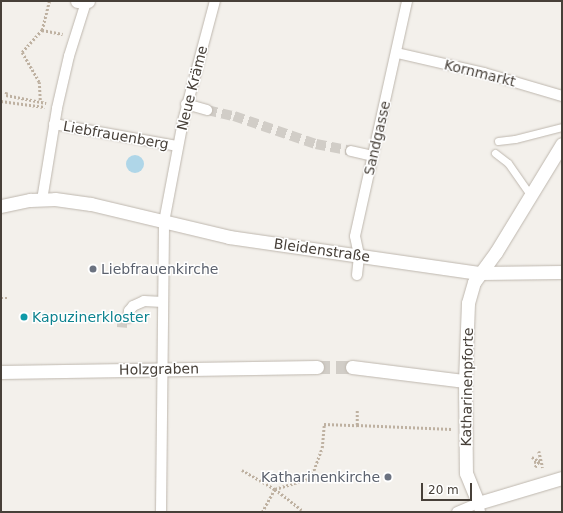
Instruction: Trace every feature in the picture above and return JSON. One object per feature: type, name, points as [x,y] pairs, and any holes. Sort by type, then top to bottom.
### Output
[{"type":"street","points":[[54,122],[84,1]]},
{"type":"street","name":"Neue Kräme","points":[[161,512],[161,368],[164,222],[186,104],[215,1]]},
{"type":"street","name":"Sandgasse","points":[[357,275],[359,255],[355,236],[372,156],[397,53],[407,1]]},
{"type":"street","name":"Kornmarkt","points":[[397,53],[484,73],[562,96]]},
{"type":"street","points":[[186,104],[207,110]]},
{"type":"street","name":"Liebfrauenberg","points":[[42,200],[54,122],[178,146]]},
{"type":"street","points":[[480,273],[562,144]]},
{"type":"street","points":[[351,151],[372,156]]},
{"type":"street","points":[[1,206],[42,200],[91,204],[164,222]]},
{"type":"street","name":"Bleidenstraße","points":[[164,222],[229,237],[480,273],[562,272]]},
{"type":"street","name":"Katharinenpforte","points":[[479,507],[466,474],[465,381],[468,303],[474,282],[480,273]]},
{"type":"street","points":[[128,318],[129,311],[133,306],[144,302],[163,302]]},
{"type":"street","name":"Holzgraben","points":[[1,372],[161,368],[317,367]]},
{"type":"street","points":[[352,367],[465,381]]},
{"type":"street","points":[[457,512],[479,507],[562,478]]},
{"type":"lane","points":[[498,141],[515,139],[562,127]]},
{"type":"lane","points":[[495,153],[508,163],[530,195]]},
{"type":"path","points":[[7,92],[6,95],[40,100],[39,82],[22,52],[42,30],[49,1]]},
{"type":"path","points":[[42,30],[75,36]]},
{"type":"path","points":[[1,101],[57,108]]},
{"type":"path","points":[[1,298],[8,298]]},
{"type":"path","points":[[356,425],[357,410]]},
{"type":"path","points":[[262,512],[275,489],[312,478],[322,448],[324,424],[466,429]]},
{"type":"path","points":[[532,457],[540,461]]},
{"type":"path","points":[[534,462],[540,461]]},
{"type":"path","points":[[535,467],[540,461]]},
{"type":"path","points":[[242,470],[275,489],[302,511]]},
{"type":"water","points":[[135,155],[139,156],[143,160],[143,168],[139,172],[135,173],[131,172],[127,168],[126,164],[127,160],[131,156]]},
{"type":"tunnel","points":[[207,110],[234,116],[316,144],[351,151]]},
{"type":"tunnel","points":[[117,322],[129,323],[128,318]]},
{"type":"tunnel","points":[[317,367],[352,367]]},
{"type":"place","name":"Liebfrauenkirche","points":[[93,269]]},
{"type":"place","name":"Kapuzinerkloster","points":[[24,317]]},
{"type":"place","name":"Katharinenkirche","points":[[388,477]]}]
